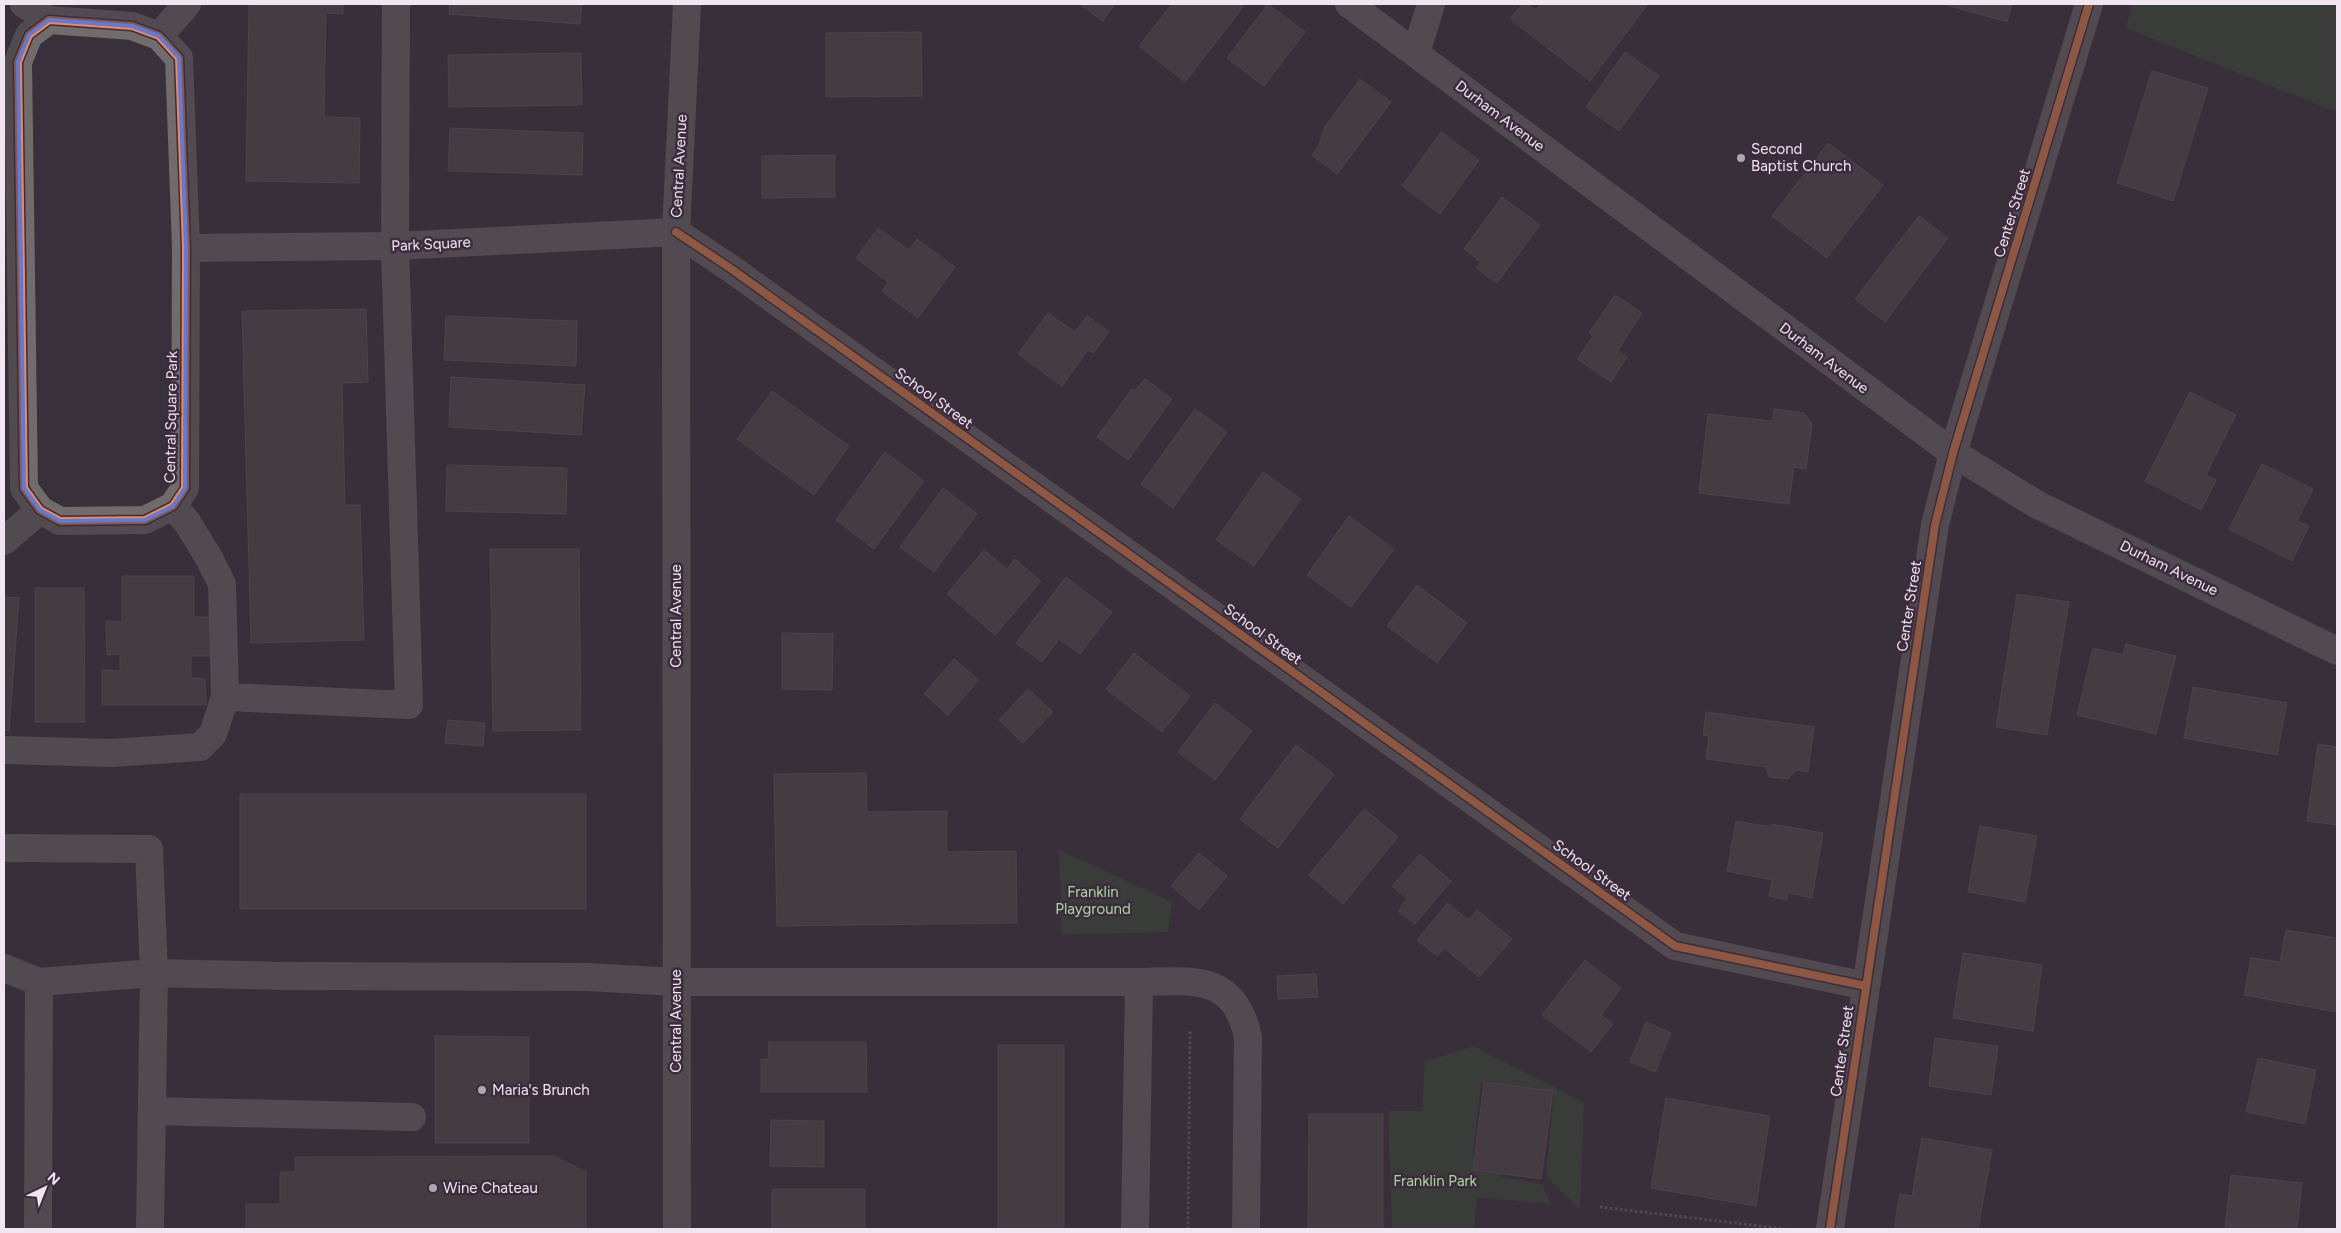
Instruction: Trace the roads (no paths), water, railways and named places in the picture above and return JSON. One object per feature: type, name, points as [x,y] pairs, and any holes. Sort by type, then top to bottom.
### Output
[{"type":"street","points":[[4,750],[112,753],[200,746],[213,734],[225,697],[222,584],[187,522],[173,506],[145,520],[60,521],[40,510],[24,488],[18,62],[28,35],[49,20],[24,4]]},
{"type":"street","points":[[159,36],[187,4]]},
{"type":"street","points":[[225,697],[409,704],[395,246],[396,4]]},
{"type":"street","name":"Central Avenue","points":[[676,1229],[676,232],[687,4]]},
{"type":"street","name":"Durham Avenue","points":[[1349,4],[1953,453],[2036,504],[2337,651]]},
{"type":"street","points":[[1416,53],[1431,4]]},
{"type":"street","name":"Center Street","points":[[1830,1229],[1935,525],[1953,453],[2089,4]]},
{"type":"street","name":"Central Square Park","points":[[49,20],[132,26],[159,36],[179,58],[186,248],[185,488],[173,506]]},
{"type":"street","name":"Park Square","points":[[186,248],[395,246],[676,232]]},
{"type":"street","name":"School Street","points":[[676,232],[730,268],[1675,946],[1866,986]]},
{"type":"street","points":[[4,541],[40,510]]},
{"type":"street","points":[[4,848],[149,849],[154,973],[150,1229]]},
{"type":"street","points":[[4,968],[39,982],[154,973],[285,976],[588,977],[676,982],[1200,982],[1219,989],[1234,1002],[1244,1018],[1248,1037],[1246,1229]]},
{"type":"street","points":[[38,1229],[39,982]]},
{"type":"street","points":[[1135,1229],[1139,982]]},
{"type":"street","points":[[152,1111],[412,1117]]},
{"type":"place","name":"Second Baptist Church","points":[[1741,158]]},
{"type":"place","name":"Maria's Brunch","points":[[482,1090]]},
{"type":"place","name":"Wine Chateau","points":[[433,1188]]},
{"type":"park label","name":"Franklin Playground","points":[[1093,900]]},
{"type":"park label","name":"Franklin Park","points":[[1435,1181]]}]
